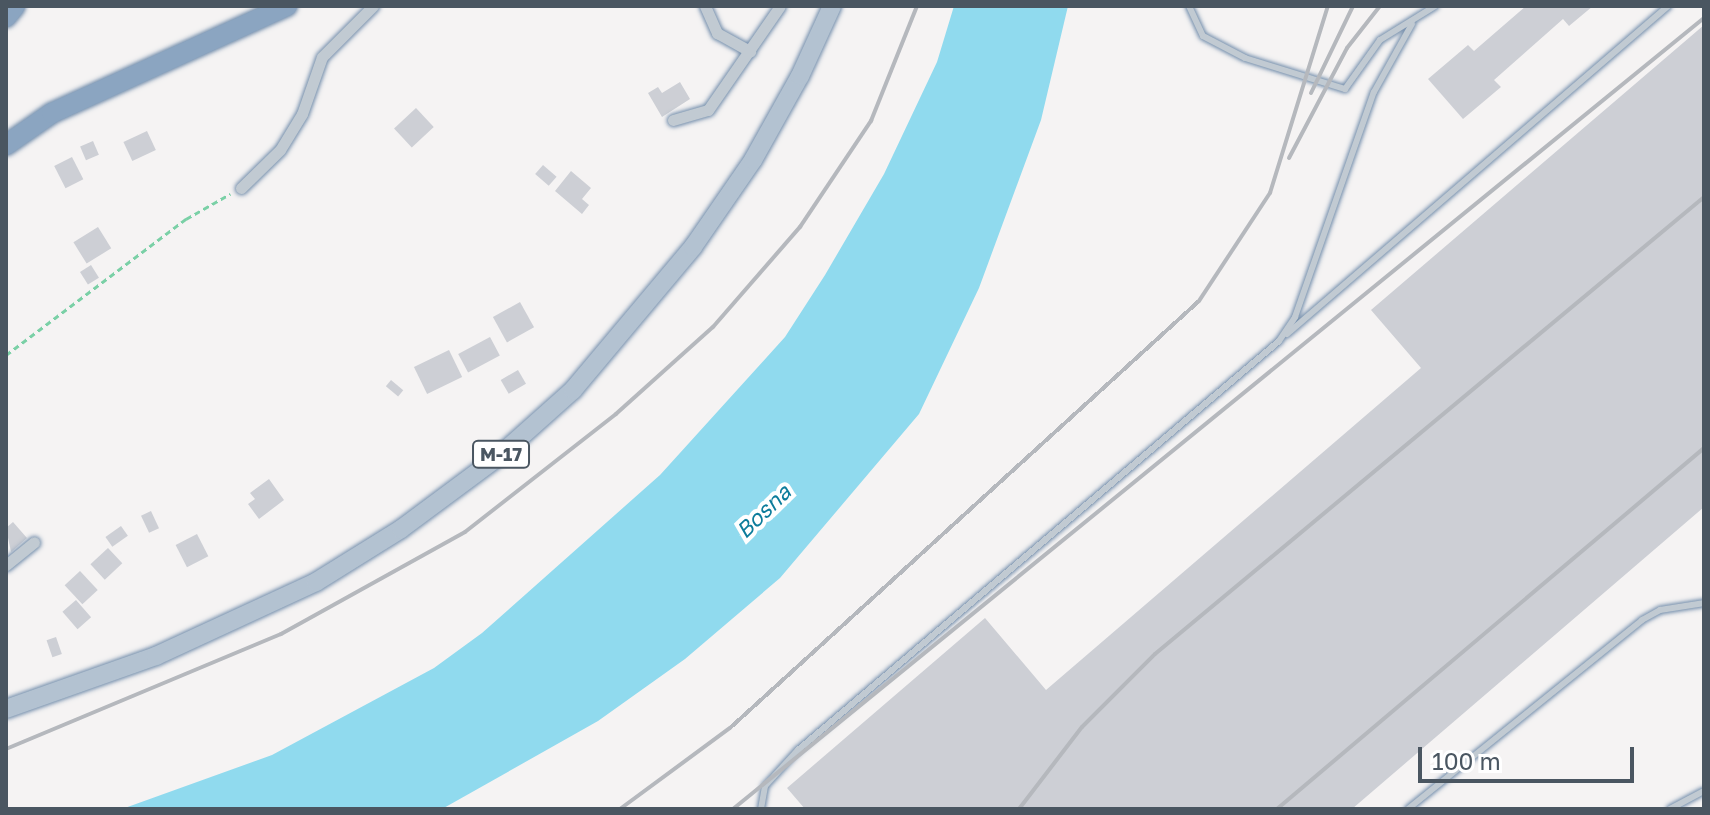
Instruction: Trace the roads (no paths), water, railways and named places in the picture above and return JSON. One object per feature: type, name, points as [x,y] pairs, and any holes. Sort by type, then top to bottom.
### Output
[{"type":"highway","points":[[6,17],[15,6]]},
{"type":"highway","points":[[6,145],[52,113],[287,6]]},
{"type":"main road","name":"M-17","points":[[6,709],[156,656],[316,582],[401,529],[498,457],[573,390],[693,247],[753,160],[800,76],[832,6]]},
{"type":"street","points":[[241,188],[280,150],[302,114],[322,57],[373,6]]},
{"type":"street","points":[[705,6],[717,33],[750,51]]},
{"type":"street","points":[[673,120],[708,110],[780,6]]},
{"type":"street","points":[[6,565],[34,542]]},
{"type":"lane","points":[[1189,6],[1203,36],[1245,58],[1345,89],[1380,40],[1412,24],[1435,6]]},
{"type":"lane","points":[[761,809],[765,786],[798,750],[1668,6]]},
{"type":"lane","points":[[1279,341],[1295,317],[1374,92],[1412,24]]},
{"type":"lane","points":[[1408,809],[1642,620],[1660,610],[1704,603]]},
{"type":"lane","points":[[1670,809],[1704,791]]},
{"type":"water","name":"Bosna","points":[[954,6],[1068,6],[1041,120],[979,288],[919,414],[780,578],[685,659],[598,721],[442,809],[122,809],[272,755],[434,668],[482,633],[660,475],[785,337],[825,275],[884,174],[937,62]]},
{"type":"railway","points":[[6,749],[281,634],[465,532],[616,414],[713,327],[800,227],[871,121],[917,6]]},
{"type":"railway","points":[[620,809],[730,728],[1199,301],[1270,193],[1328,6]]},
{"type":"railway","points":[[1311,93],[1353,6]]},
{"type":"railway","points":[[1289,158],[1347,48],[1380,6]]},
{"type":"railway","points":[[733,809],[1704,18]]},
{"type":"railway","points":[[1019,809],[1082,727],[1155,654],[1704,197]]},
{"type":"railway","points":[[1277,809],[1704,448]]}]
